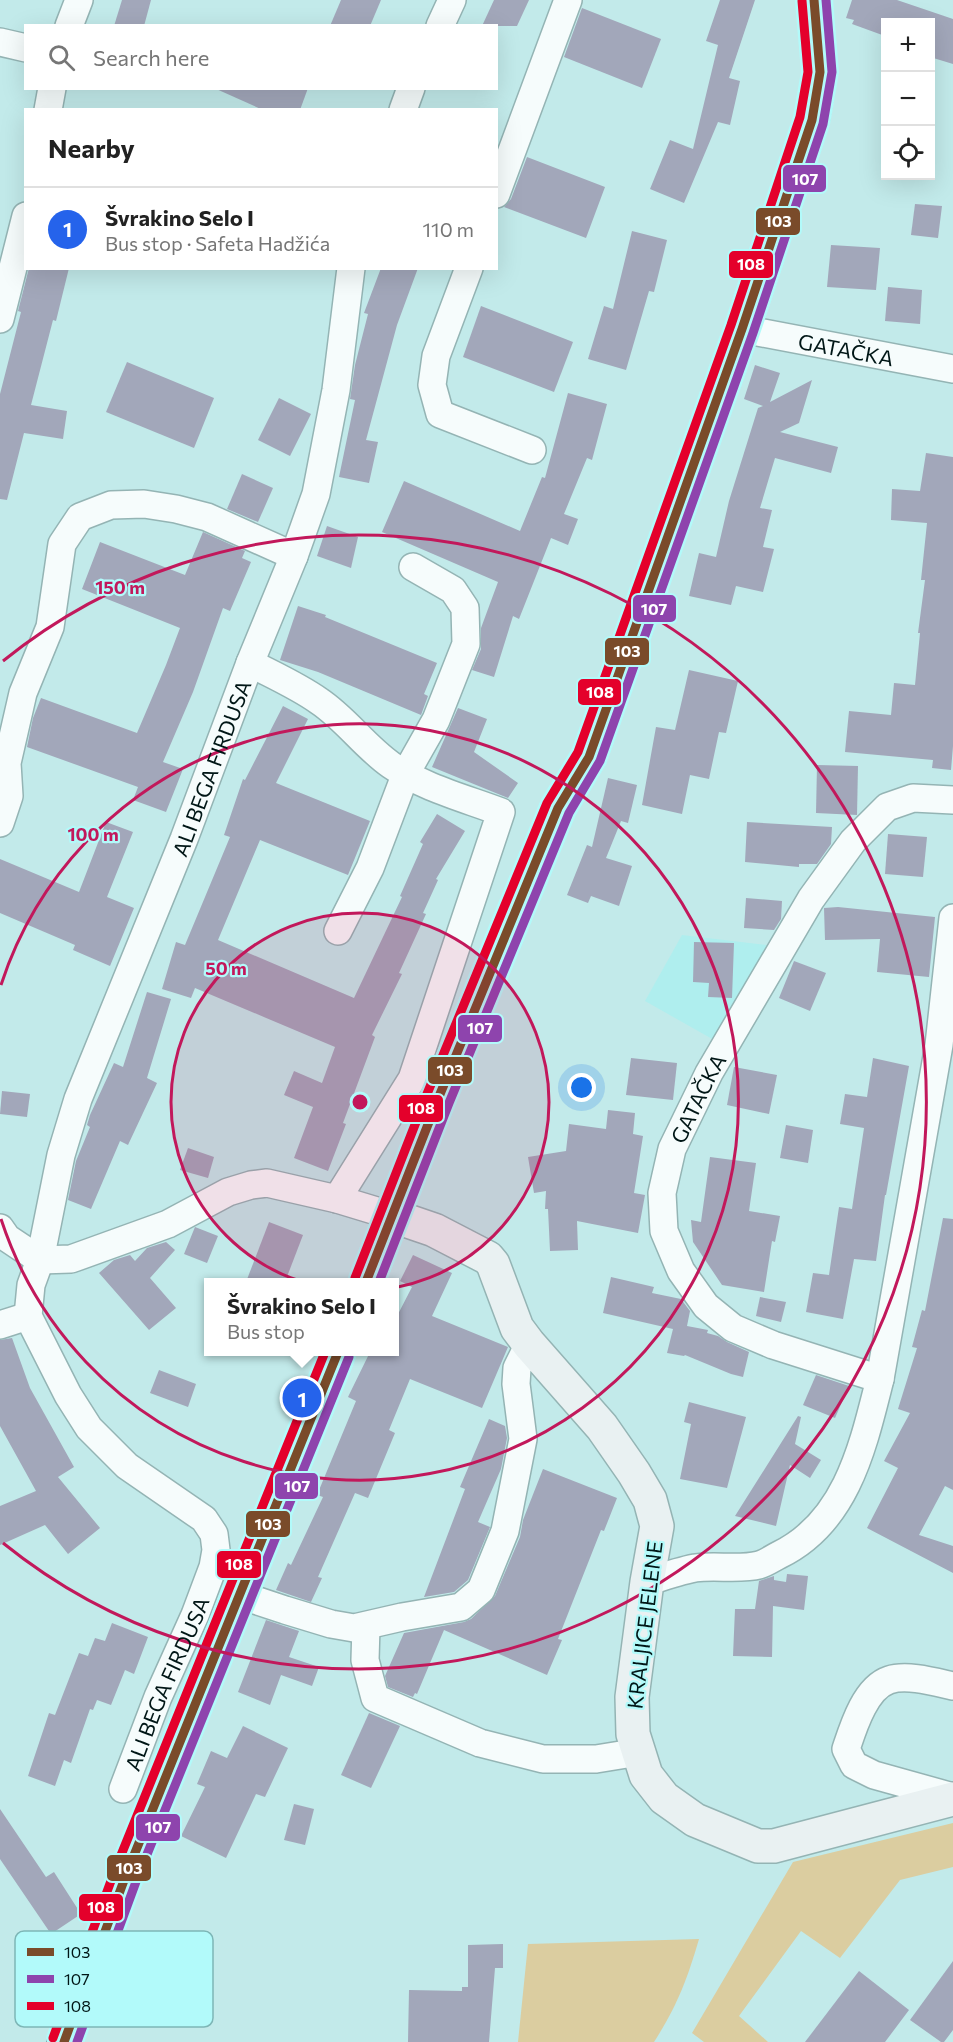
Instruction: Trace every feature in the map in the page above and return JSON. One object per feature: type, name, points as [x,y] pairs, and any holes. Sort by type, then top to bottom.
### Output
[{"type":"main road","points":[[368,1278],[438,1099],[558,808],[589,757],[742,329],[812,120],[820,72],[814,0]]},
{"type":"main road","name":"KRALJICE JELENE","points":[[393,1216],[434,1230],[488,1258],[493,1264],[517,1328],[602,1427],[650,1500],[657,1526],[632,1697],[633,1734],[646,1775],[664,1798],[695,1820],[758,1846],[774,1846],[953,1798]]},
{"type":"main road","points":[[105,1931],[336,1356]]},
{"type":"main road","points":[[64,2042],[70,2027]]},
{"type":"street","points":[[70,24],[79,0]]},
{"type":"street","points":[[441,24],[452,0]]},
{"type":"street","points":[[498,189],[568,0]]},
{"type":"street","points":[[0,42],[24,48]]},
{"type":"street","points":[[48,108],[52,90]]},
{"type":"street","points":[[404,108],[410,90]]},
{"type":"street","points":[[0,319],[24,224]]},
{"type":"street","name":"ALI BEGA FIRDUSA","points":[[123,1790],[158,1697],[195,1615],[213,1567],[216,1550],[214,1534],[204,1520],[127,1467],[89,1428],[68,1395],[28,1316],[32,1285],[61,1155],[78,1099],[184,839],[316,494],[336,390],[351,270]]},
{"type":"street","points":[[468,270],[436,356],[432,385],[440,414],[532,450]]},
{"type":"street","name":"GATAČKA","points":[[742,329],[953,369]]},
{"type":"street","points":[[0,823],[9,796],[7,763],[23,693],[50,627],[62,544],[80,517],[111,505],[144,504],[176,509],[207,517],[294,556]]},
{"type":"street","points":[[338,931],[370,868],[406,773],[436,720],[466,644],[465,608],[453,590],[413,567]]},
{"type":"street","points":[[250,663],[318,700],[392,766],[419,782],[501,812],[412,1079],[337,1199]]},
{"type":"street","name":"GATAČKA","points":[[880,1379],[773,1345],[733,1328],[705,1306],[681,1271],[664,1231],[662,1193],[672,1149],[709,1073],[811,899],[853,841],[887,807],[913,798],[953,800]]},
{"type":"street","points":[[647,1582],[695,1568],[758,1565],[794,1548],[822,1524],[841,1497],[853,1470],[880,1379],[939,1045],[953,918]]},
{"type":"street","points":[[0,1228],[7,1238],[39,1260],[71,1258],[168,1224],[228,1192],[250,1185],[267,1184],[337,1199],[393,1216]]},
{"type":"street","points":[[0,1325],[28,1316]]},
{"type":"street","points":[[240,1595],[331,1624],[354,1628],[461,1607],[481,1590],[505,1531],[512,1497],[523,1439],[516,1384],[517,1368],[529,1344]]},
{"type":"street","points":[[366,1626],[365,1660],[375,1698],[480,1743],[543,1759],[596,1759],[639,1752]]},
{"type":"street","points":[[953,1686],[919,1678],[889,1680],[877,1688],[862,1707],[846,1749],[854,1766],[874,1775],[953,1798]]},
{"type":"shaded area","points":[[682,935],[767,945],[714,1040],[645,1001]]},
{"type":"shaded area","points":[[953,1823],[953,1867],[900,1880],[840,1958],[801,1931],[739,2016],[768,2042],[704,2042],[692,2033],[793,1862]]},
{"type":"shaded area","points":[[699,1939],[681,1992],[654,2042],[518,2042],[528,1944]]},
{"type":"building","points":[[122,0],[151,0],[145,24],[115,24]]},
{"type":"building","points":[[341,0],[381,0],[371,24],[331,24]]},
{"type":"building","points":[[494,0],[529,0],[517,26],[483,24]]},
{"type":"building","points":[[720,0],[755,0],[729,78],[740,81],[730,125],[718,122],[684,203],[650,189],[670,140],[693,149],[718,45],[706,41]]},
{"type":"building","points":[[852,0],[897,0],[953,19],[953,64],[935,59],[935,18],[881,18],[881,35],[852,24],[854,20],[846,18]]},
{"type":"building","points":[[582,8],[661,39],[642,88],[564,57]]},
{"type":"building","points":[[218,90],[307,90],[301,108],[259,108]]},
{"type":"building","points":[[527,157],[605,187],[586,238],[504,207],[511,199]]},
{"type":"building","points":[[915,204],[942,206],[938,238],[911,235]]},
{"type":"building","points":[[632,231],[667,240],[654,292],[649,291],[626,370],[588,359],[604,306],[613,309]]},
{"type":"building","points":[[831,245],[880,248],[876,290],[827,287]]},
{"type":"building","points":[[28,270],[69,270],[31,405],[67,411],[63,439],[24,433],[7,500],[0,499],[0,394],[21,312],[18,311]]},
{"type":"building","points":[[380,270],[417,270],[397,325],[366,440],[378,442],[369,483],[339,477],[355,400],[350,399],[355,365],[368,314],[364,313]]},
{"type":"building","points":[[888,287],[922,290],[920,324],[885,321]]},
{"type":"building","points":[[481,306],[573,342],[554,392],[463,357]]},
{"type":"building","points":[[127,362],[214,398],[194,448],[106,412]]},
{"type":"building","points":[[755,365],[780,373],[770,402],[812,380],[799,423],[780,432],[838,447],[831,473],[775,458],[760,508],[772,510],[763,547],[774,549],[763,592],[736,586],[731,605],[689,596],[699,553],[716,557],[729,501],[758,408],[763,406],[744,399]]},
{"type":"building","points":[[568,393],[607,404],[592,460],[587,458],[564,514],[578,519],[568,545],[551,538],[519,619],[513,616],[494,677],[472,670],[481,649],[481,628],[498,582],[382,532],[404,481],[520,531],[542,477],[545,478]]},
{"type":"building","points":[[279,398],[311,414],[290,456],[258,440]]},
{"type":"building","points":[[926,453],[953,457],[953,746],[951,770],[932,768],[933,760],[845,752],[849,711],[891,715],[894,683],[915,685],[920,633],[918,633],[925,580],[921,580],[927,523],[891,520],[892,489],[920,491]]},
{"type":"building","points":[[242,474],[273,488],[258,522],[227,509]]},
{"type":"building","points":[[327,526],[358,537],[351,568],[317,556]]},
{"type":"building","points":[[203,532],[245,551],[242,558],[251,562],[230,611],[223,608],[193,692],[163,762],[183,769],[166,812],[133,800],[138,787],[27,747],[33,718],[41,698],[137,733],[180,628],[82,589],[100,542],[185,575]]},
{"type":"building","points":[[298,606],[326,615],[325,617],[437,663],[424,694],[428,696],[421,715],[318,672],[280,660]]},
{"type":"building","points":[[689,670],[738,681],[726,733],[719,732],[709,779],[690,775],[682,814],[642,805],[656,727],[675,730]]},
{"type":"building","points":[[283,706],[308,719],[276,783],[370,821],[348,875],[260,840],[218,940],[354,998],[402,897],[400,896],[423,844],[420,842],[437,814],[465,831],[436,879],[438,880],[423,913],[426,914],[399,973],[402,974],[372,1035],[375,1037],[328,1171],[294,1158],[313,1107],[284,1095],[294,1071],[322,1083],[335,1047],[195,988],[191,998],[162,989],[176,942],[185,945],[230,837],[224,835],[243,779],[245,780]]},
{"type":"building","points":[[458,708],[487,719],[474,752],[518,783],[508,798],[432,767]]},
{"type":"building","points":[[817,765],[858,766],[857,815],[816,813]]},
{"type":"building","points":[[608,778],[637,785],[628,823],[621,821],[606,858],[632,866],[619,906],[591,896],[588,903],[567,895],[587,845],[592,847]]},
{"type":"building","points":[[106,822],[133,832],[107,897],[134,908],[110,966],[73,950],[75,945],[0,913],[0,859],[79,892]]},
{"type":"building","points":[[747,822],[832,827],[831,844],[817,864],[799,864],[799,867],[745,862]]},
{"type":"building","points":[[888,834],[927,837],[923,877],[885,874]]},
{"type":"building","points":[[746,898],[782,901],[781,919],[774,930],[744,928]]},
{"type":"building","points":[[838,907],[935,917],[929,977],[877,972],[880,939],[825,940],[824,908]]},
{"type":"building","points":[[694,942],[734,943],[732,998],[708,997],[709,983],[693,982]]},
{"type":"building","points":[[794,961],[826,973],[810,1011],[779,998]]},
{"type":"building","points":[[147,992],[171,999],[147,1078],[157,1083],[128,1145],[120,1141],[91,1209],[68,1200],[76,1161],[90,1127],[87,1125],[90,1115],[114,1063],[123,1067]]},
{"type":"building","points":[[631,1058],[677,1063],[673,1100],[626,1095]]},
{"type":"building","points":[[873,1058],[909,1066],[885,1195],[876,1261],[854,1259],[843,1319],[806,1312],[813,1273],[829,1275],[839,1207],[852,1209],[864,1128],[840,1124],[845,1094],[867,1097]]},
{"type":"building","points":[[734,1067],[777,1075],[769,1114],[727,1105]]},
{"type":"building","points":[[2,1091],[30,1094],[27,1117],[0,1114]]},
{"type":"building","points":[[608,1110],[635,1113],[633,1134],[643,1136],[634,1193],[645,1195],[638,1233],[577,1221],[578,1250],[550,1251],[548,1209],[545,1209],[546,1191],[534,1193],[528,1157],[566,1151],[569,1124],[606,1129]]},
{"type":"building","points":[[786,1125],[813,1130],[808,1163],[780,1158]]},
{"type":"building","points":[[188,1148],[214,1157],[208,1178],[180,1170]]},
{"type":"building","points":[[710,1157],[756,1163],[749,1211],[780,1216],[775,1242],[772,1241],[764,1292],[722,1285],[693,1242],[691,1220],[701,1222]]},
{"type":"building","points":[[943,1218],[953,1219],[953,1490],[945,1486],[919,1535],[953,1546],[953,1573],[867,1528],[898,1468],[884,1461],[910,1413],[898,1409],[917,1348],[912,1347],[922,1310],[925,1311]]},
{"type":"building","points":[[269,1222],[303,1235],[287,1278],[248,1278]]},
{"type":"building","points":[[195,1227],[218,1236],[207,1263],[184,1254]]},
{"type":"building","points":[[166,1242],[175,1250],[150,1278],[176,1308],[149,1330],[99,1273],[114,1260],[130,1255],[135,1261],[147,1248]]},
{"type":"building","points":[[413,1255],[452,1273],[432,1316],[508,1347],[482,1408],[410,1379],[389,1430],[395,1433],[368,1498],[355,1493],[318,1577],[322,1578],[311,1602],[276,1590],[288,1563],[291,1565],[323,1497],[317,1495],[356,1401],[348,1397],[368,1356],[399,1356],[399,1312],[412,1287],[400,1281]]},
{"type":"building","points":[[611,1277],[654,1287],[652,1293],[681,1299],[690,1311],[687,1326],[708,1330],[707,1333],[718,1336],[749,1352],[743,1377],[685,1355],[667,1353],[673,1329],[603,1313]]},
{"type":"building","points":[[760,1297],[786,1302],[781,1322],[756,1316]]},
{"type":"building","points":[[12,1338],[30,1388],[74,1467],[58,1477],[100,1528],[68,1554],[45,1525],[0,1545],[0,1506],[36,1491],[0,1426],[0,1340]]},
{"type":"building","points":[[159,1370],[196,1384],[188,1407],[150,1393]]},
{"type":"building","points":[[816,1375],[849,1386],[835,1418],[803,1405]]},
{"type":"building","points":[[689,1402],[746,1417],[727,1488],[680,1479],[691,1424],[684,1422]]},
{"type":"building","points":[[798,1416],[801,1417],[795,1444],[821,1460],[810,1478],[790,1465],[776,1526],[735,1516]]},
{"type":"building","points":[[489,1419],[505,1426],[507,1438],[501,1469],[478,1522],[490,1527],[468,1580],[454,1592],[424,1597],[465,1489],[460,1487]]},
{"type":"building","points":[[543,1469],[617,1498],[604,1531],[601,1530],[558,1639],[562,1640],[547,1675],[444,1630],[417,1694],[415,1693],[413,1697],[388,1687],[385,1676],[404,1633],[464,1622],[471,1619],[495,1596],[520,1537],[523,1520]]},
{"type":"building","points":[[787,1574],[808,1576],[804,1610],[773,1606],[772,1657],[733,1656],[735,1609],[755,1609],[759,1581],[774,1576],[774,1580],[786,1582]]},
{"type":"building","points":[[266,1620],[299,1631],[289,1657],[319,1667],[312,1686],[281,1675],[270,1705],[238,1692]]},
{"type":"building","points":[[112,1623],[148,1637],[134,1674],[125,1670],[111,1705],[97,1700],[93,1710],[90,1709],[71,1763],[64,1760],[55,1786],[28,1776],[49,1713],[55,1715],[79,1653],[88,1656],[95,1638],[105,1641]]},
{"type":"building","points":[[369,1713],[400,1726],[371,1788],[341,1775]]},
{"type":"building","points":[[243,1726],[288,1748],[265,1797],[256,1794],[226,1858],[181,1836],[205,1787],[197,1784],[211,1751],[227,1758]]},
{"type":"building","points":[[294,1804],[314,1809],[305,1845],[284,1840]]},
{"type":"building","points":[[0,1809],[46,1877],[54,1872],[81,1914],[56,1931],[49,1931],[0,1859]]},
{"type":"building","points":[[503,1944],[503,1968],[495,1968],[489,2042],[408,2042],[409,1990],[462,1991],[462,1987],[468,1987],[468,1945]]},
{"type":"building","points":[[953,1961],[953,2030],[944,2042],[941,2042],[910,2020]]},
{"type":"building","points":[[859,1971],[909,2010],[885,2042],[805,2042]]},
{"type":"transit line","name":"103","points":[[368,1278],[438,1099],[558,808],[589,757],[742,329],[812,120],[820,72],[814,0]]},
{"type":"transit line","name":"107","points":[[381,1278],[449,1103],[569,813],[600,761],[753,333],[823,124],[832,72],[826,0]]},
{"type":"transit line","name":"108","points":[[355,1278],[427,1094],[547,803],[578,752],[731,325],[800,117],[808,72],[802,1]]},
{"type":"transit line","name":"108","points":[[92,1931],[115,1870],[323,1356]]},
{"type":"transit line","name":"103","points":[[105,1931],[336,1356]]},
{"type":"transit line","name":"107","points":[[118,1931],[349,1357]]},
{"type":"transit line","name":"108","points":[[53,2038],[57,2027]]},
{"type":"transit line","name":"103","points":[[64,2042],[70,2027]]},
{"type":"transit line","name":"107","points":[[77,2042],[83,2027]]},
{"type":"place","name":"Švrakino Selo I","points":[[302,1398]]}]
